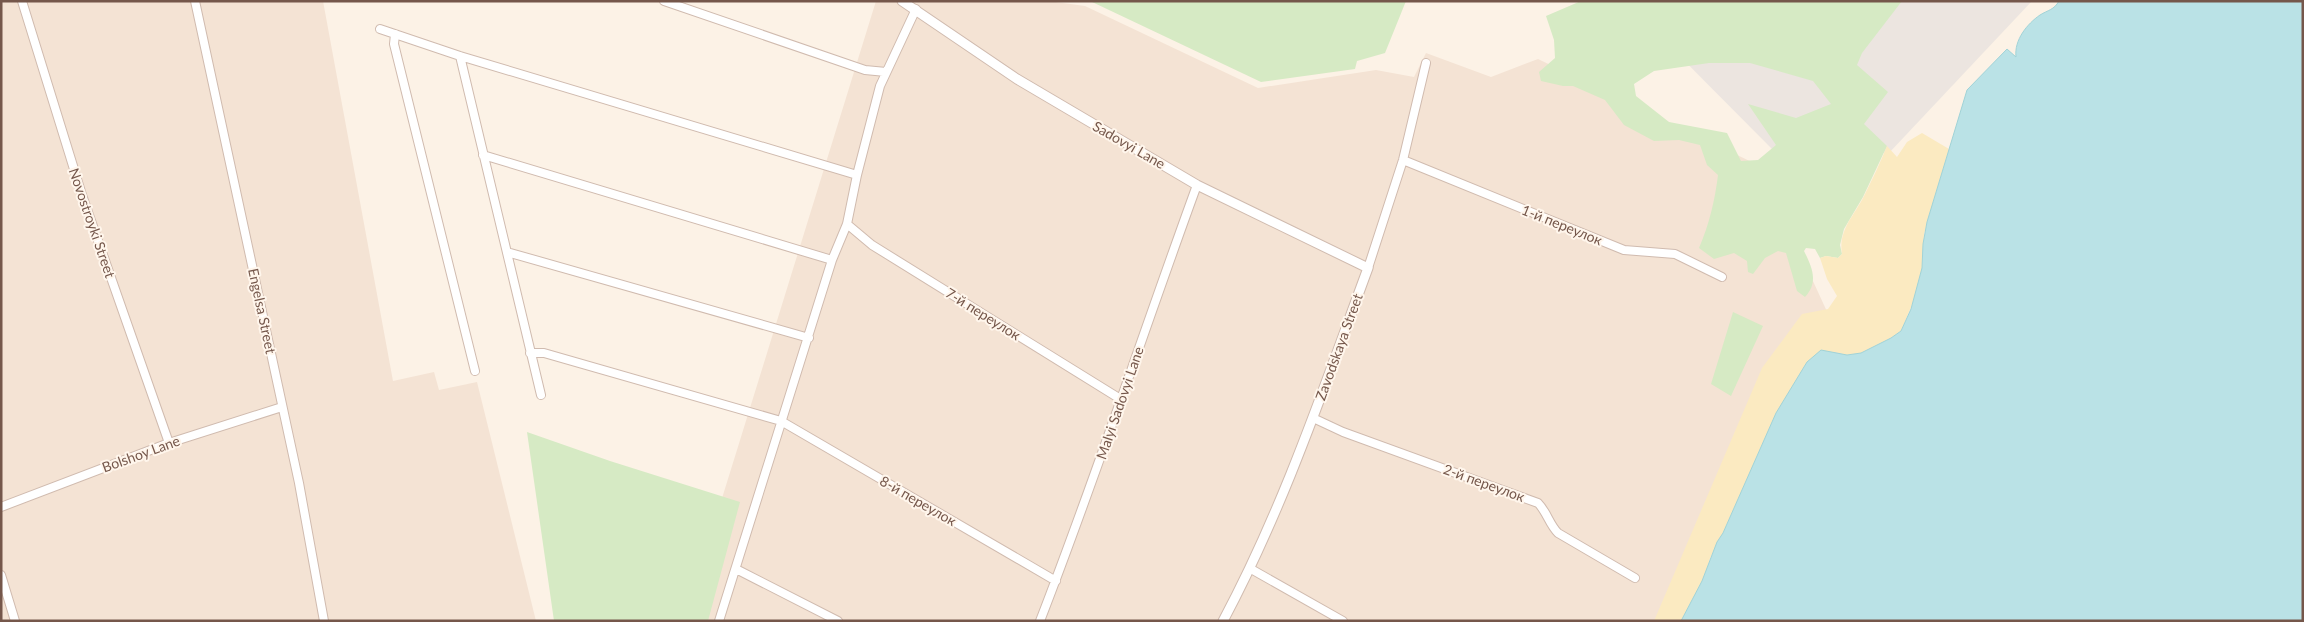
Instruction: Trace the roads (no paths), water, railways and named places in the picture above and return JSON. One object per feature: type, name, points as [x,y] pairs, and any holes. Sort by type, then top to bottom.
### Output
[{"type":"street","name":"Novostroyki Street","points":[[22,1],[82,195],[169,443]]},
{"type":"street","name":"Engelsa Street","points":[[195,1],[299,483],[324,621]]},
{"type":"street","points":[[664,1],[865,70],[886,72]]},
{"type":"street","name":"Sadovyi Lane","points":[[902,1],[1017,79],[1197,185],[1368,268]]},
{"type":"street","points":[[719,621],[832,260],[847,224],[857,175],[880,86],[916,9]]},
{"type":"street","points":[[380,29],[460,56],[857,175]]},
{"type":"street","points":[[395,34],[394,44],[475,371]]},
{"type":"street","points":[[460,56],[541,395]]},
{"type":"street","name":"Zavodskaya Street","points":[[1223,621],[1250,569],[1313,418],[1368,268],[1403,160],[1426,63]]},
{"type":"street","points":[[483,155],[832,260]]},
{"type":"street","name":"1-й переулок","points":[[1403,160],[1624,250],[1675,254],[1722,277]]},
{"type":"street","name":"Malyi Sadovyi Lane","points":[[1040,621],[1122,400],[1158,291],[1197,185]]},
{"type":"street","name":"7-й переулок","points":[[847,224],[872,245],[1122,400]]},
{"type":"street","points":[[506,252],[809,338]]},
{"type":"street","name":"8-й переулок","points":[[530,352],[544,353],[781,421],[1056,581]]},
{"type":"street","name":"Bolshoy Lane","points":[[1,507],[169,443],[282,407]]},
{"type":"street","name":"2-й переулок","points":[[1313,418],[1343,432],[1538,503],[1544,509],[1551,526],[1558,533],[1635,578]]},
{"type":"street","points":[[736,569],[838,621]]},
{"type":"street","points":[[1250,569],[1343,621]]},
{"type":"street","points":[[1,575],[15,621]]},
{"type":"water","points":[[2059,1],[2303,1],[2303,621],[1681,621],[1702,581],[1717,542],[1723,533],[1776,413],[1807,362],[1821,350],[1847,355],[1861,353],[1901,331],[1911,309],[1922,268],[1923,244],[1927,222],[1967,90],[2007,49],[2016,57],[2017,45],[2022,33],[2030,23],[2053,8]]}]
